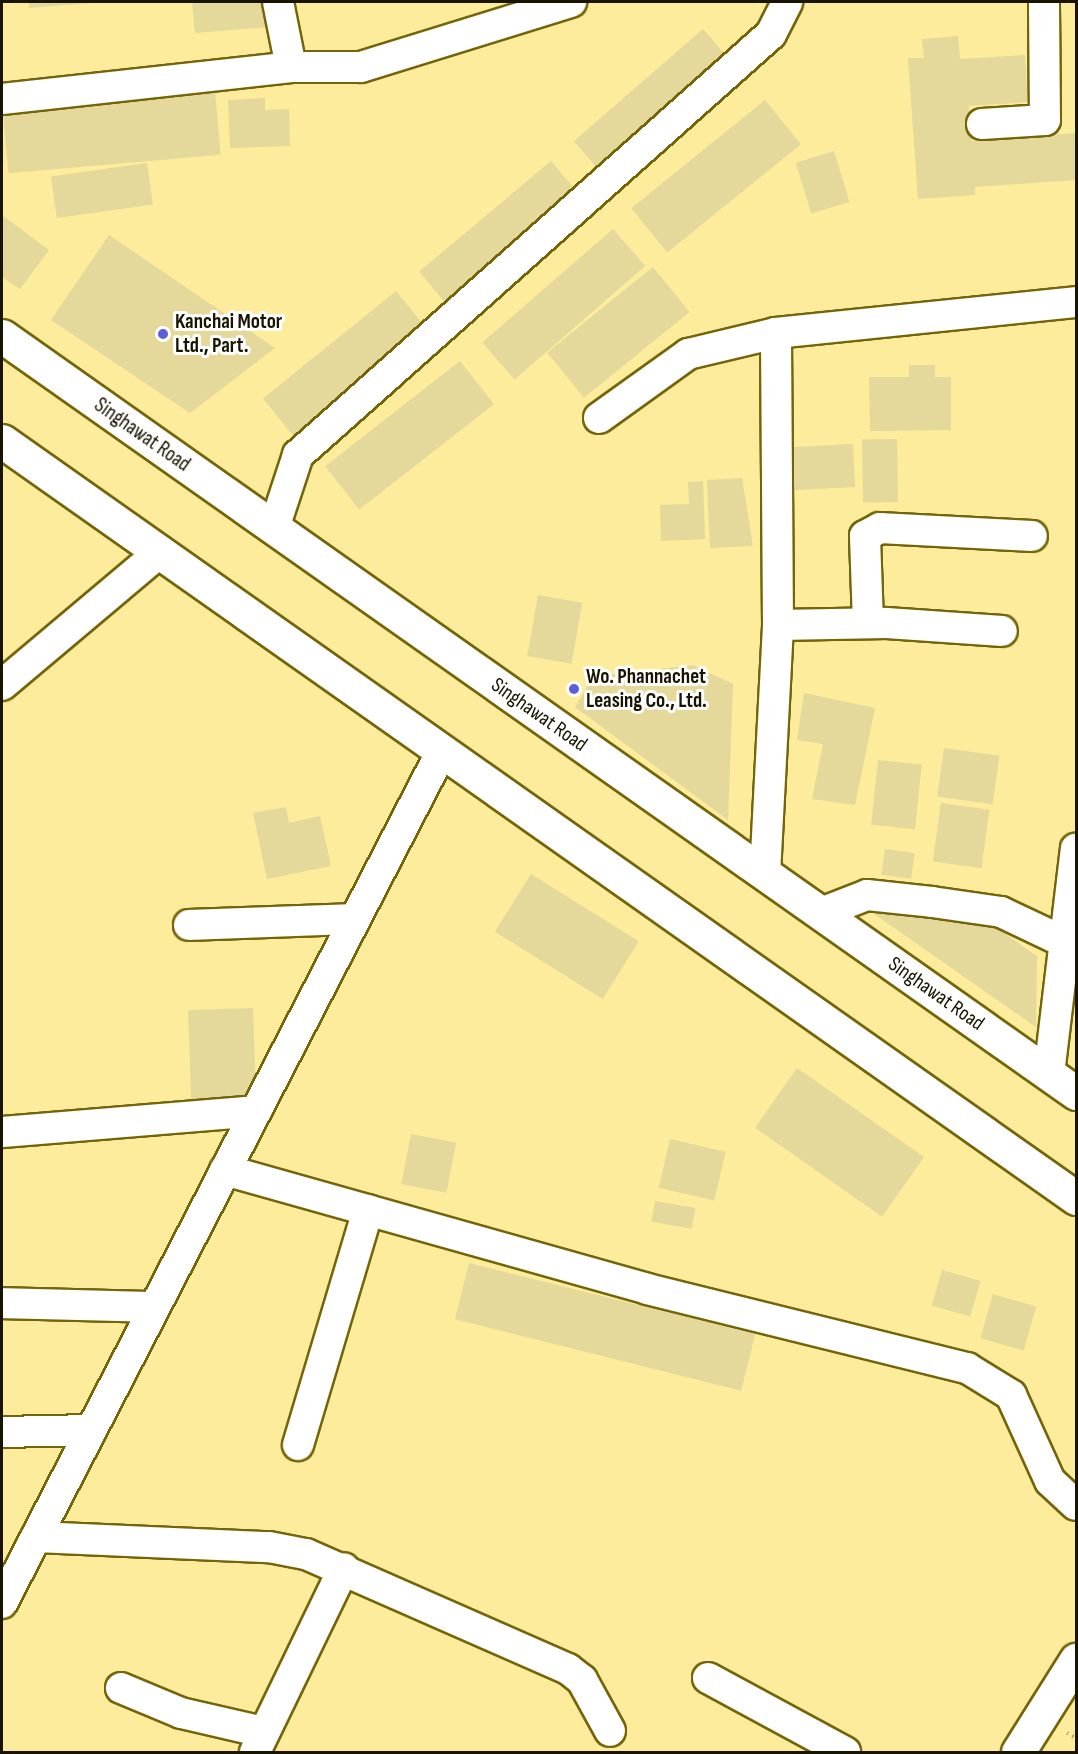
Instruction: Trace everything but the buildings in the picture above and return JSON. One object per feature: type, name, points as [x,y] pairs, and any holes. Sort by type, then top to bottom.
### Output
[{"type":"main road","name":"Singhawat Road","points":[[2,336],[1077,1093]]},
{"type":"main road","points":[[2,441],[1077,1198]]},
{"type":"main road","points":[[1018,1752],[1077,1660]]},
{"type":"street","points":[[278,2],[291,67]]},
{"type":"street","points":[[2,99],[291,67],[361,67],[571,2]]},
{"type":"street","points":[[274,528],[298,455],[771,34],[787,2]]},
{"type":"street","points":[[982,124],[1045,120],[1044,2]]},
{"type":"street","points":[[599,418],[688,354],[776,333],[1077,302]]},
{"type":"street","points":[[765,874],[778,625],[776,333]]},
{"type":"street","points":[[868,623],[865,536],[880,528],[1032,536]]},
{"type":"street","points":[[2,685],[160,552]]},
{"type":"street","points":[[778,625],[868,623],[1002,631]]},
{"type":"street","points":[[2,1603],[10,1570],[36,1537],[442,751]]},
{"type":"street","points":[[1049,1074],[1062,941],[1077,849]]},
{"type":"street","points":[[820,913],[867,895],[932,902],[1000,912],[1062,941]]},
{"type":"street","points":[[189,925],[355,919]]},
{"type":"street","points":[[2,1132],[255,1111]]},
{"type":"street","points":[[225,1170],[647,1289],[967,1368],[1011,1395],[1050,1481],[1077,1505]]},
{"type":"street","points":[[298,1445],[368,1210]]},
{"type":"street","points":[[2,1303],[154,1307]]},
{"type":"street","points":[[2,1432],[91,1430]]},
{"type":"street","points":[[36,1537],[269,1547],[344,1568],[405,1600],[567,1669],[582,1680],[610,1731]]},
{"type":"street","points":[[121,1688],[259,1742],[344,1568]]},
{"type":"street","points":[[708,1678],[845,1752]]},
{"type":"place","name":"Kanchai Motor Ltd., Part.","points":[[163,334]]},
{"type":"place","name":"Wo. Phannachet Leasing Co., Ltd.","points":[[574,689]]}]
